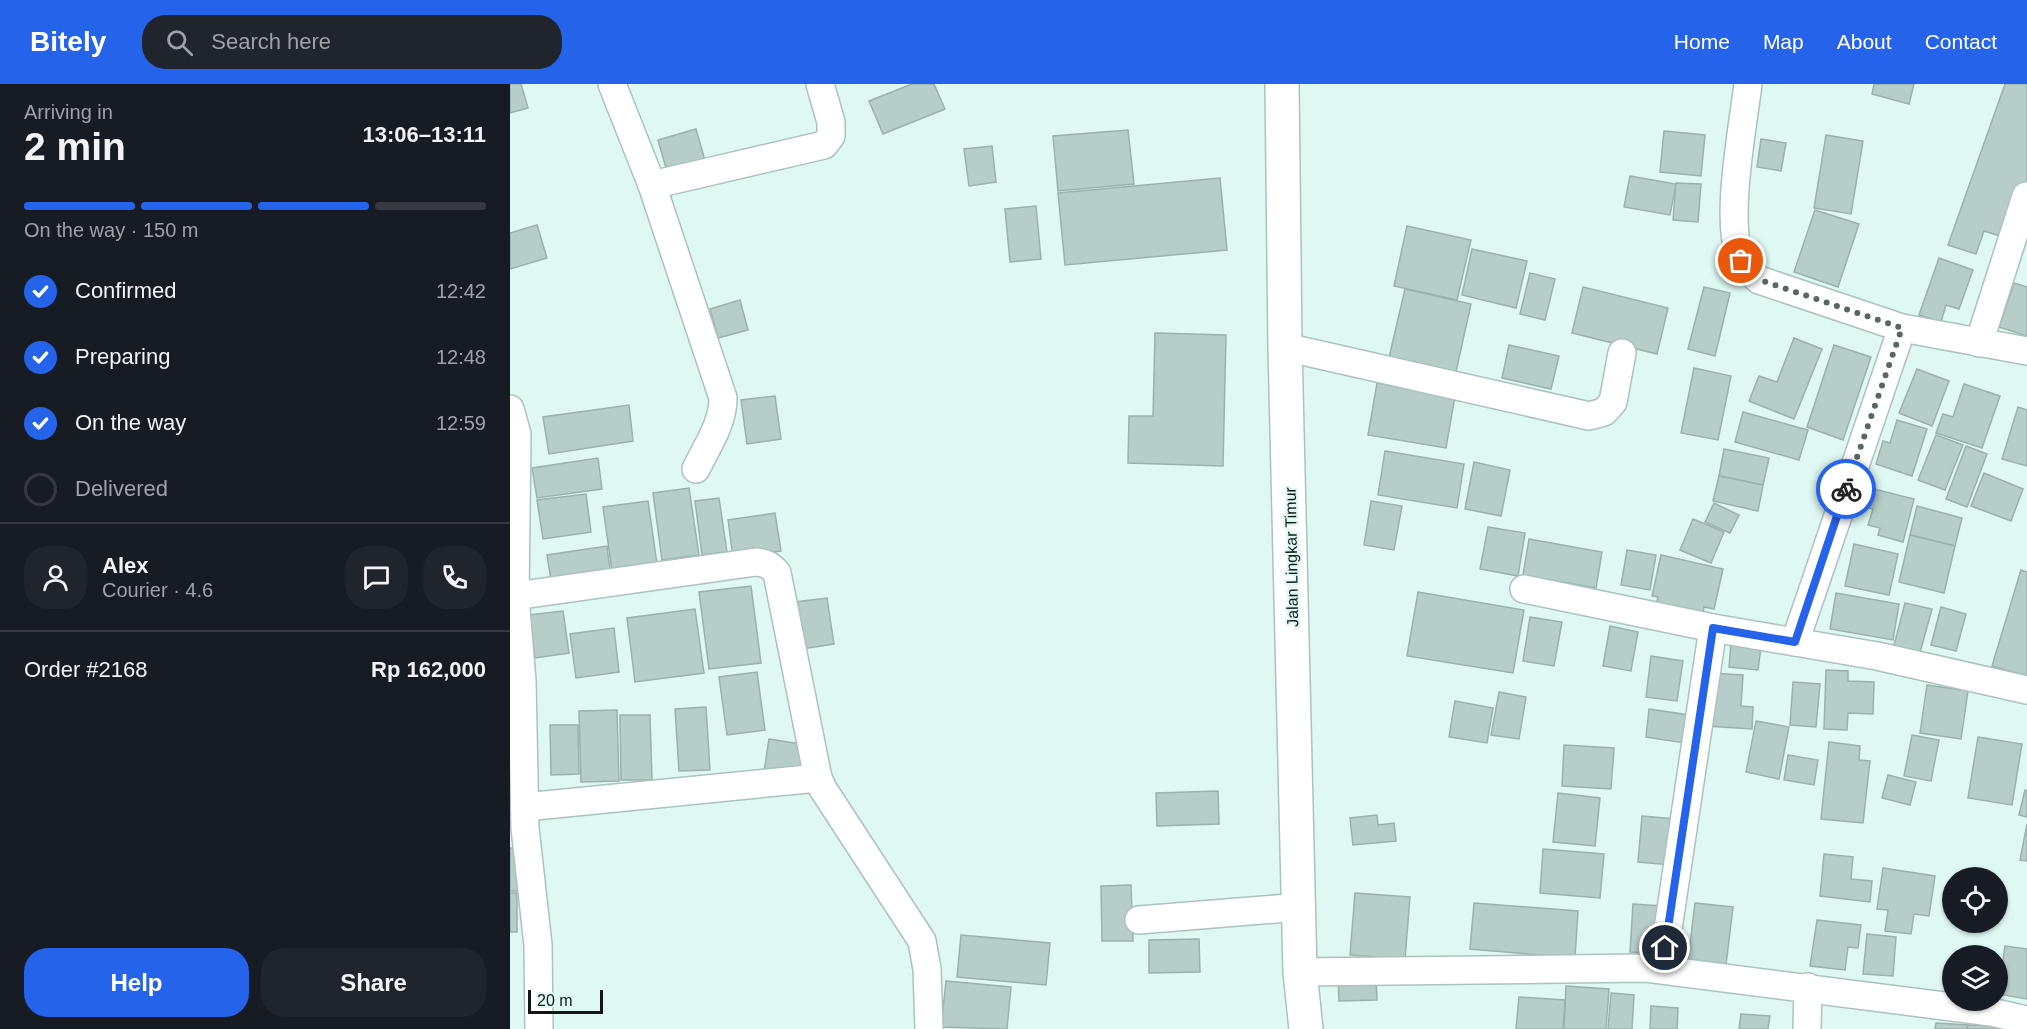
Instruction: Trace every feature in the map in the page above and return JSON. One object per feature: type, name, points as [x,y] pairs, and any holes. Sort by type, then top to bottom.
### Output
[{"type":"highway","name":"Jalan Lingkar Timur","points":[[1282,84],[1285,347],[1300,972],[1306,1029]]},
{"type":"street","points":[[612,84],[652,185],[723,398],[723,412],[696,469]]},
{"type":"street","points":[[652,185],[824,145],[831,136],[831,122],[820,84]]},
{"type":"street","points":[[1748,84],[1735,201],[1735,241],[1741,261],[1760,280],[1902,328],[2027,351]]},
{"type":"street","points":[[1978,343],[2025,196]]},
{"type":"street","points":[[1795,642],[1902,328]]},
{"type":"street","points":[[1285,347],[1589,416],[1604,412],[1613,402],[1622,353]]},
{"type":"street","points":[[510,409],[517,434],[515,596],[522,681],[525,828],[538,945],[539,1029]]},
{"type":"street","points":[[515,596],[756,562],[771,566],[777,573],[818,778],[922,941],[927,969],[929,1029]]},
{"type":"street","points":[[1524,589],[1713,628],[1877,656],[2027,690]]},
{"type":"street","points":[[1662,969],[1713,628]]},
{"type":"street","points":[[525,807],[818,778]]},
{"type":"street","points":[[1139,920],[1300,907]]},
{"type":"street","points":[[1300,972],[1662,969],[1991,1012],[2027,1020]]},
{"type":"street","points":[[1807,1029],[1808,987]]},
{"type":"building","points":[[510,84],[521,84],[528,108],[510,113]]},
{"type":"building","points":[[912,84],[934,84],[945,109],[883,134],[869,101]]},
{"type":"building","points":[[1874,84],[1914,84],[1909,104],[1872,94]]},
{"type":"building","points":[[2005,84],[2027,84],[2027,193],[2000,236],[1984,231],[1976,254],[1948,245]]},
{"type":"building","points":[[696,129],[706,164],[668,175],[658,140]]},
{"type":"building","points":[[1128,130],[1134,184],[1058,191],[1053,136]]},
{"type":"building","points":[[1664,131],[1705,135],[1701,176],[1660,172]]},
{"type":"building","points":[[1826,135],[1863,141],[1851,214],[1814,208]]},
{"type":"building","points":[[1761,139],[1786,143],[1781,171],[1757,167]]},
{"type":"building","points":[[992,146],[996,182],[969,186],[964,149]]},
{"type":"building","points":[[1630,176],[1676,184],[1670,215],[1624,207]]},
{"type":"building","points":[[1220,178],[1227,250],[1065,265],[1058,193]]},
{"type":"building","points":[[1676,183],[1701,184],[1698,222],[1673,220]]},
{"type":"building","points":[[1036,206],[1041,259],[1010,262],[1005,209]]},
{"type":"building","points":[[1815,210],[1859,224],[1838,287],[1794,272]]},
{"type":"building","points":[[537,225],[547,258],[510,269],[510,233]]},
{"type":"building","points":[[1407,226],[1471,240],[1457,300],[1394,286]]},
{"type":"building","points":[[1472,249],[1527,261],[1516,308],[1462,295]]},
{"type":"building","points":[[1939,258],[1973,270],[1959,309],[1946,305],[1941,322],[1919,315]]},
{"type":"building","points":[[1530,273],[1555,279],[1545,320],[1520,314]]},
{"type":"building","points":[[2014,283],[2027,287],[2027,336],[1999,327]]},
{"type":"building","points":[[1583,287],[1668,308],[1657,354],[1572,333]]},
{"type":"building","points":[[1704,287],[1730,293],[1715,356],[1688,349]]},
{"type":"building","points":[[1405,289],[1471,304],[1455,376],[1388,362]]},
{"type":"building","points":[[740,300],[748,330],[718,338],[710,309]]},
{"type":"building","points":[[1155,333],[1226,335],[1223,466],[1128,463],[1129,416],[1153,416]]},
{"type":"building","points":[[1794,338],[1822,349],[1794,419],[1749,401],[1759,376],[1777,382]]},
{"type":"building","points":[[1509,345],[1559,356],[1551,389],[1502,378]]},
{"type":"building","points":[[1834,345],[1871,357],[1843,440],[1807,427]]},
{"type":"building","points":[[1694,368],[1731,376],[1718,440],[1681,433]]},
{"type":"building","points":[[1917,369],[1949,381],[1932,426],[1899,413]]},
{"type":"building","points":[[1377,383],[1455,396],[1446,448],[1368,435]]},
{"type":"building","points":[[1964,384],[2000,396],[1982,448],[1936,433],[1943,414],[1953,417]]},
{"type":"building","points":[[775,396],[781,439],[747,444],[741,400]]},
{"type":"building","points":[[629,405],[633,441],[549,454],[543,417]]},
{"type":"building","points":[[2018,407],[2027,410],[2027,466],[2002,459]]},
{"type":"building","points":[[1743,412],[1808,430],[1799,460],[1735,442]]},
{"type":"building","points":[[1897,420],[1927,429],[1912,476],[1876,464],[1883,441],[1890,443]]},
{"type":"building","points":[[1936,435],[1963,445],[1945,490],[1918,480]]},
{"type":"building","points":[[1966,446],[1987,454],[1967,507],[1946,499]]},
{"type":"building","points":[[1724,449],[1769,458],[1763,485],[1719,476]]},
{"type":"building","points":[[1385,451],[1464,464],[1457,508],[1378,495]]},
{"type":"building","points":[[598,458],[602,489],[537,498],[532,468]]},
{"type":"building","points":[[1474,462],[1510,470],[1501,516],[1465,509]]},
{"type":"building","points":[[1984,473],[2023,489],[2011,521],[1971,506]]},
{"type":"building","points":[[1719,476],[1763,485],[1758,511],[1713,501]]},
{"type":"building","points":[[689,488],[699,555],[662,560],[653,493]]},
{"type":"building","points":[[1870,488],[1914,499],[1903,542],[1878,535],[1880,528],[1868,525],[1873,509],[1865,507]]},
{"type":"building","points":[[586,494],[591,532],[543,539],[537,500]]},
{"type":"building","points":[[719,498],[727,552],[702,555],[695,501]]},
{"type":"building","points":[[648,501],[658,571],[613,578],[603,507]]},
{"type":"building","points":[[1371,501],[1402,506],[1394,550],[1364,545]]},
{"type":"building","points":[[1714,503],[1739,515],[1730,533],[1705,522]]},
{"type":"building","points":[[1917,506],[1962,518],[1955,546],[1910,535]]},
{"type":"building","points":[[775,513],[781,551],[733,557],[728,520]]},
{"type":"building","points":[[1693,519],[1724,532],[1711,563],[1680,550]]},
{"type":"building","points":[[1488,527],[1525,533],[1518,576],[1480,569]]},
{"type":"building","points":[[1910,535],[1955,546],[1944,593],[1899,582]]},
{"type":"building","points":[[1529,539],[1602,552],[1596,588],[1523,575]]},
{"type":"building","points":[[1854,544],[1898,554],[1889,595],[1845,586]]},
{"type":"building","points":[[607,546],[611,578],[552,586],[547,555]]},
{"type":"building","points":[[1627,550],[1656,555],[1650,590],[1621,585]]},
{"type":"building","points":[[1661,555],[1723,569],[1714,609],[1704,607],[1702,620],[1655,609],[1658,597],[1652,596]]},
{"type":"building","points":[[2021,570],[2027,572],[2027,676],[1992,666]]},
{"type":"building","points":[[751,586],[761,663],[709,669],[699,592]]},
{"type":"building","points":[[1418,592],[1524,610],[1513,673],[1407,656]]},
{"type":"building","points":[[1836,593],[1899,604],[1893,640],[1830,629]]},
{"type":"building","points":[[827,598],[834,644],[802,649],[795,602]]},
{"type":"building","points":[[1905,603],[1932,609],[1919,656],[1893,649]]},
{"type":"building","points":[[1941,607],[1966,614],[1956,651],[1931,645]]},
{"type":"building","points":[[695,609],[704,673],[635,682],[627,618]]},
{"type":"building","points":[[563,611],[569,653],[535,658],[529,615]]},
{"type":"building","points":[[1530,617],[1562,622],[1554,666],[1523,661]]},
{"type":"building","points":[[1610,626],[1638,632],[1631,671],[1603,666]]},
{"type":"building","points":[[614,628],[619,672],[576,678],[570,634]]},
{"type":"building","points":[[1731,643],[1761,647],[1758,670],[1729,667]]},
{"type":"building","points":[[1651,656],[1683,661],[1677,701],[1646,697]]},
{"type":"building","points":[[1826,670],[1848,671],[1848,681],[1874,682],[1873,714],[1848,713],[1847,730],[1824,729]]},
{"type":"building","points":[[757,672],[765,730],[727,735],[719,677]]},
{"type":"building","points":[[1709,673],[1743,675],[1741,706],[1753,707],[1752,729],[1706,726]]},
{"type":"building","points":[[1793,682],[1820,684],[1816,727],[1790,725]]},
{"type":"building","points":[[1927,685],[1968,691],[1961,739],[1920,733]]},
{"type":"building","points":[[1499,692],[1526,697],[1519,739],[1491,735]]},
{"type":"building","points":[[1455,701],[1493,708],[1487,743],[1449,737]]},
{"type":"building","points":[[706,707],[710,770],[679,771],[675,709]]},
{"type":"building","points":[[1649,709],[1689,715],[1685,743],[1646,737]]},
{"type":"building","points":[[617,710],[619,781],[581,782],[579,711]]},
{"type":"building","points":[[620,715],[650,715],[652,780],[621,780]]},
{"type":"building","points":[[1756,721],[1789,727],[1779,779],[1746,772]]},
{"type":"building","points":[[550,725],[578,725],[579,774],[551,775]]},
{"type":"building","points":[[1912,735],[1939,740],[1931,781],[1904,776]]},
{"type":"building","points":[[1978,737],[2022,744],[2012,805],[1968,798]]},
{"type":"building","points":[[769,739],[808,745],[802,778],[764,772]]},
{"type":"building","points":[[1829,742],[1860,746],[1859,760],[1870,761],[1863,823],[1821,819]]},
{"type":"building","points":[[1564,745],[1614,748],[1611,789],[1562,786]]},
{"type":"building","points":[[1788,755],[1818,760],[1814,785],[1784,780]]},
{"type":"building","points":[[1888,775],[1916,782],[1910,805],[1882,798]]},
{"type":"building","points":[[2025,790],[2027,791],[2027,817],[2019,815]]},
{"type":"building","points":[[1218,791],[1219,824],[1157,826],[1156,793]]},
{"type":"building","points":[[1558,793],[1600,798],[1595,846],[1553,842]]},
{"type":"building","points":[[1377,815],[1378,825],[1394,823],[1396,841],[1353,845],[1350,818]]},
{"type":"building","points":[[1642,816],[1676,819],[1672,865],[1638,862]]},
{"type":"building","points":[[2027,824],[2027,861],[2020,860]]},
{"type":"building","points":[[510,848],[520,848],[520,891],[510,891]]},
{"type":"building","points":[[1543,849],[1604,854],[1600,898],[1540,893]]},
{"type":"building","points":[[1824,854],[1853,857],[1851,879],[1872,881],[1870,902],[1820,896]]},
{"type":"building","points":[[1883,868],[1935,876],[1929,916],[1914,914],[1911,934],[1885,931],[1888,910],[1877,909]]},
{"type":"building","points":[[1131,885],[1133,941],[1102,941],[1101,886]]},
{"type":"building","points":[[510,893],[517,893],[517,932],[510,932]]},
{"type":"building","points":[[1355,893],[1410,897],[1405,959],[1350,955]]},
{"type":"building","points":[[1474,903],[1578,911],[1575,958],[1470,949]]},
{"type":"building","points":[[1695,903],[1733,907],[1726,965],[1688,961]]},
{"type":"building","points":[[1633,904],[1662,906],[1659,954],[1630,952]]},
{"type":"building","points":[[1817,920],[1861,925],[1858,948],[1848,947],[1845,970],[1810,966]]},
{"type":"building","points":[[1867,934],[1896,937],[1893,976],[1863,974]]},
{"type":"building","points":[[961,935],[1050,943],[1046,985],[957,977]]},
{"type":"building","points":[[1199,939],[1200,972],[1149,973],[1149,940]]},
{"type":"building","points":[[2008,946],[2027,949],[2027,999],[2008,996]]},
{"type":"building","points":[[1376,977],[1377,1000],[1339,1001],[1338,978]]},
{"type":"building","points":[[946,981],[1011,987],[1007,1029],[941,1027]]},
{"type":"building","points":[[1566,986],[1609,989],[1606,1029],[1564,1029]]},
{"type":"building","points":[[1611,993],[1634,995],[1632,1029],[1608,1029]]},
{"type":"building","points":[[1519,997],[1565,1000],[1563,1029],[1516,1029]]},
{"type":"building","points":[[1651,1006],[1678,1008],[1677,1029],[1650,1029]]},
{"type":"building","points":[[1741,1014],[1770,1016],[1768,1029],[1739,1029]]},
{"type":"building","points":[[1936,1023],[1968,1025],[1967,1029],[1935,1029]]},
{"type":"building","points":[[1968,1025],[2011,1027],[2011,1029],[1967,1029]]},
{"type":"way so far","points":[[1741,261],[1760,280],[1902,328],[1846,489]]},
{"type":"route","points":[[1665,948],[1713,628],[1795,642],[1846,489]]}]
